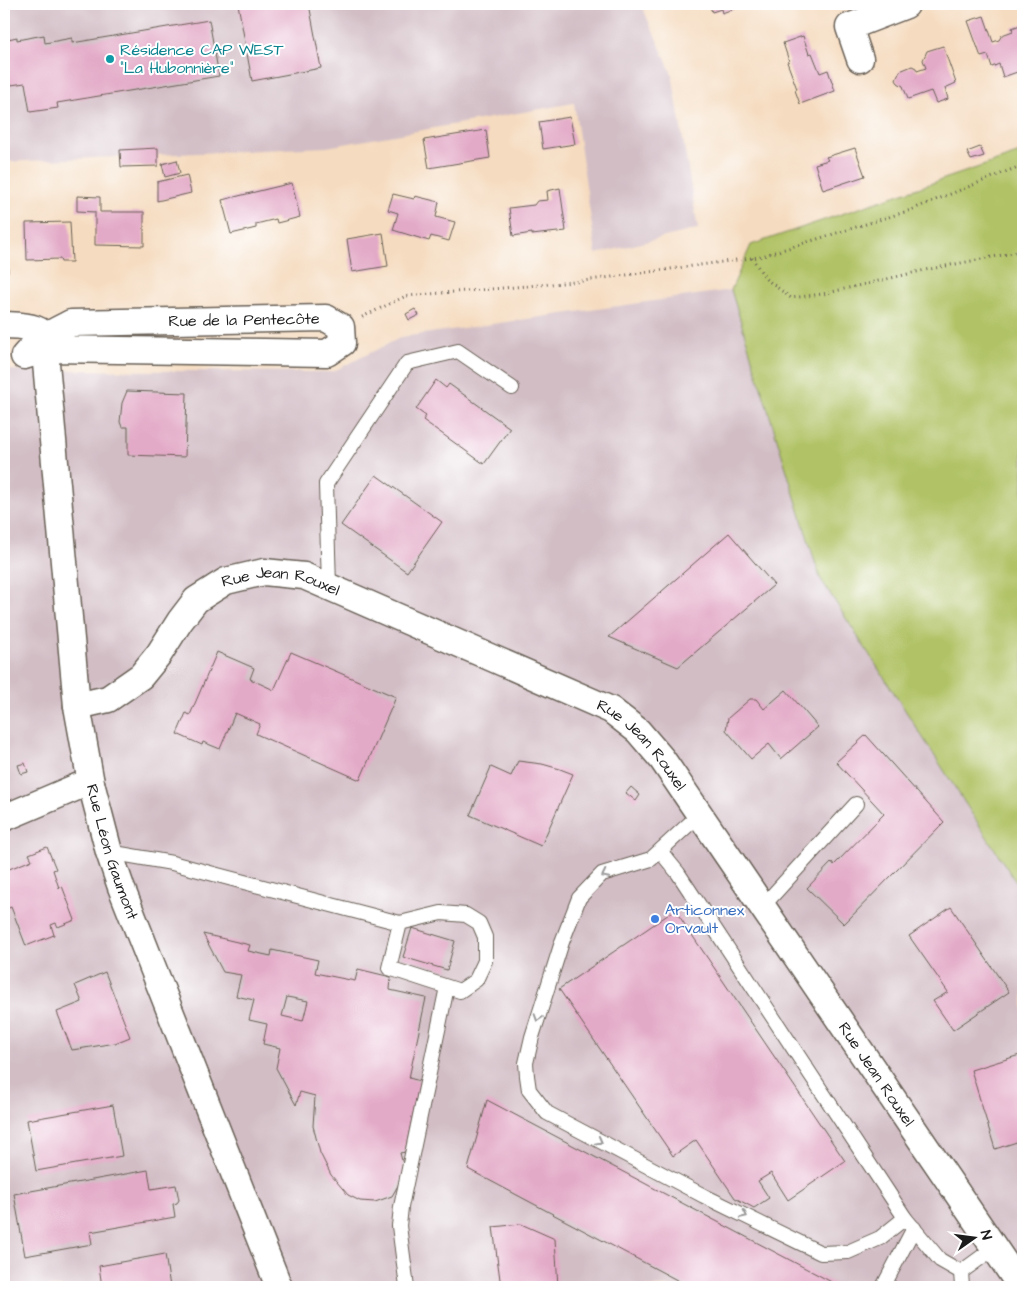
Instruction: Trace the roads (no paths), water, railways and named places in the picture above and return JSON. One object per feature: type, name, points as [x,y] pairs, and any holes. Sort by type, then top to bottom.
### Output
[{"type":"street","points":[[860,59],[849,26],[906,4]]},
{"type":"street","name":"Rue de la Pentecôte","points":[[326,318],[341,327],[342,343],[327,353],[24,343],[71,323],[326,318]]},
{"type":"street","name":"Rue Léon Gaumont","points":[[24,343],[31,361],[36,366],[49,390],[77,706],[91,783],[109,852],[121,887],[279,1287]]},
{"type":"street","name":"Rue Jean Rouxel","points":[[77,706],[108,699],[140,676],[159,654],[196,600],[226,581],[264,572],[304,576],[611,710],[638,731],[662,758],[1020,1287]]},
{"type":"street","points":[[4,818],[77,787],[91,783]]},
{"type":"lane","points":[[329,586],[326,484],[407,363],[458,351],[512,388]]},
{"type":"lane","points":[[762,907],[856,804]]},
{"type":"lane","points":[[700,814],[656,855],[602,874],[578,898],[532,1037],[526,1063],[529,1090],[547,1113],[704,1196],[821,1252],[848,1252],[910,1223]]},
{"type":"lane","points":[[109,852],[172,864],[400,923],[442,913],[466,915],[479,923],[485,937],[485,961],[476,980],[460,991],[389,968],[400,923]]},
{"type":"lane","points":[[656,855],[678,873],[910,1223],[940,1260],[961,1272]]},
{"type":"lane","points":[[407,1287],[399,1226],[400,1207],[447,986]]},
{"type":"lane","points":[[883,1287],[910,1223]]},
{"type":"lane","points":[[961,1272],[994,1248]]},
{"type":"lane","points":[[961,1272],[962,1287]]},
{"type":"place","name":"Résidence CAP WEST \"La Hubonnière\"","points":[[110,59]]},
{"type":"place","name":"Articonnex Orvault","points":[[655,919]]}]
